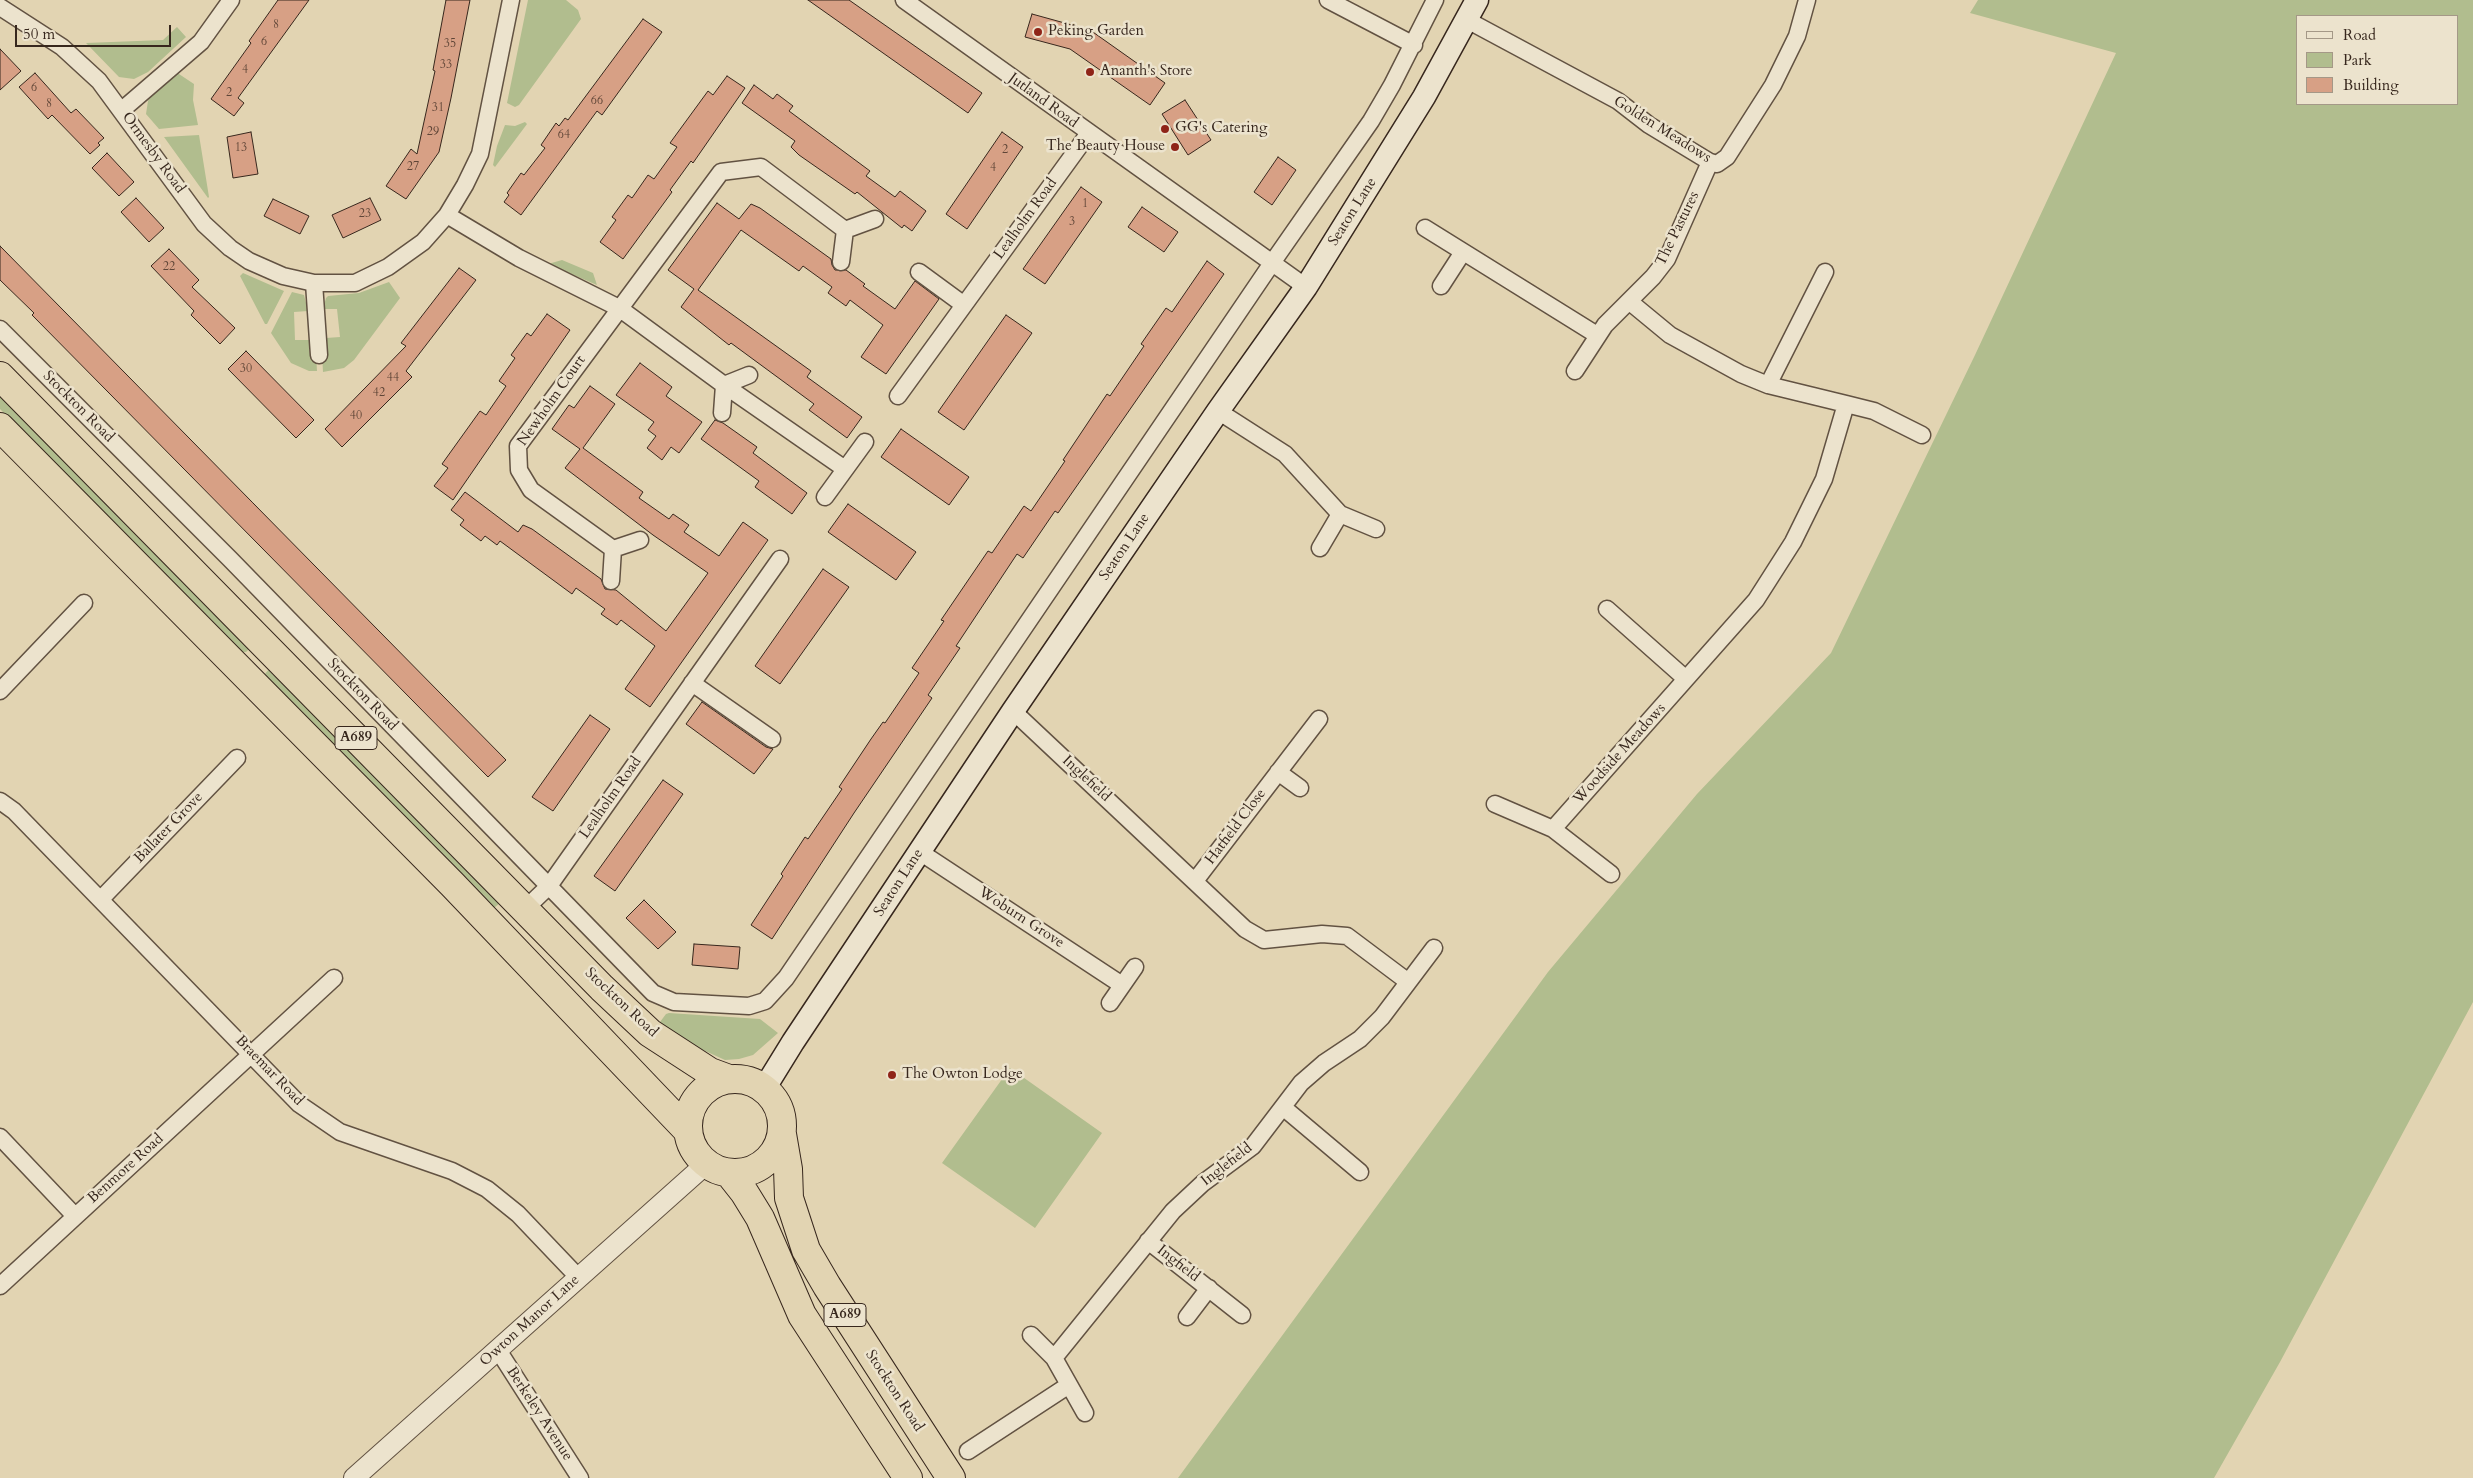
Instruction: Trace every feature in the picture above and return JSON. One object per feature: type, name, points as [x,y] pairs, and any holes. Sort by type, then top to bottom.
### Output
[{"type":"highway","name":"Stockton Road","points":[[0,376],[525,909],[650,1033],[710,1072],[728,1079]]},
{"type":"highway","name":"A689","points":[[0,427],[452,884],[688,1131]]},
{"type":"highway","points":[[728,1079],[747,1080],[764,1089],[775,1101],[782,1117],[782,1134],[770,1158],[749,1172],[717,1168],[694,1149],[688,1131],[691,1110],[698,1097],[710,1086],[728,1079]]},
{"type":"highway","name":"Stockton Road","points":[[782,1134],[788,1170],[789,1198],[806,1250],[837,1302],[951,1478]]},
{"type":"highway","name":"A689","points":[[717,1168],[744,1192],[760,1218],[802,1315],[908,1478]]},
{"type":"main road","name":"Seaton Lane","points":[[764,1089],[793,1042],[1013,711],[1218,410],[1306,287],[1424,97],[1472,10]]},
{"type":"street","points":[[122,110],[201,42],[231,0]]},
{"type":"street","name":"Ormesby Road","points":[[0,7],[62,47],[99,81],[204,224],[224,242],[249,261],[283,276],[314,282],[354,283],[388,267],[423,242],[447,215],[466,184],[480,154],[512,0]]},
{"type":"street","name":"Jutland Road","points":[[904,0],[1306,287]]},
{"type":"street","points":[[1328,0],[1414,45]]},
{"type":"street","points":[[1272,263],[1371,121],[1414,45],[1435,0]]},
{"type":"street","name":"Golden Meadows","points":[[1472,10],[1618,101],[1649,124],[1710,162],[1717,164],[1726,157],[1773,85],[1797,36],[1808,0]]},
{"type":"street","name":"Lealholm Road","points":[[898,396],[1088,133]]},
{"type":"street","name":"The Pastures","points":[[1576,371],[1597,335],[1630,302],[1667,258],[1710,162]]},
{"type":"street","name":"Newholm Court","points":[[614,549],[531,490],[519,470],[518,446],[618,308],[721,172],[761,167],[845,230]]},
{"type":"street","points":[[447,215],[519,258],[618,308],[845,469]]},
{"type":"street","points":[[841,262],[845,230],[875,219]]},
{"type":"street","points":[[1425,228],[1597,335]]},
{"type":"street","points":[[1441,286],[1462,252]]},
{"type":"street","name":"Stockton Road","points":[[0,329],[230,559],[653,993],[674,1002],[749,1006],[765,1001],[786,978],[1272,263]]},
{"type":"street","points":[[919,272],[964,305]]},
{"type":"street","points":[[1768,385],[1826,272]]},
{"type":"street","points":[[314,282],[319,354]]},
{"type":"street","points":[[1630,302],[1670,336],[1741,374],[1768,385],[1874,411],[1922,435]]},
{"type":"street","points":[[724,385],[749,375]]},
{"type":"street","points":[[722,413],[724,385]]},
{"type":"street","name":"Woodside Meadows","points":[[1553,829],[1756,600],[1793,542],[1824,479],[1841,427],[1846,404]]},
{"type":"street","points":[[1218,410],[1285,454],[1340,514],[1376,529]]},
{"type":"street","points":[[825,497],[865,442]]},
{"type":"street","points":[[1320,548],[1340,514]]},
{"type":"street","points":[[611,581],[614,549],[640,540]]},
{"type":"street","name":"Lealholm Road","points":[[525,909],[549,886],[780,559]]},
{"type":"street","points":[[0,690],[84,603]]},
{"type":"street","points":[[1607,609],[1686,679]]},
{"type":"street","points":[[692,683],[772,739]]},
{"type":"street","name":"Inglefield","points":[[1013,711],[1244,929],[1264,940],[1322,934],[1347,936],[1407,982]]},
{"type":"street","name":"Hatfield Close","points":[[1194,881],[1319,719]]},
{"type":"street","name":"Ballater Grove","points":[[101,899],[237,758]]},
{"type":"street","points":[[1278,772],[1300,788]]},
{"type":"street","name":"Braemar Road","points":[[0,801],[14,811],[101,899],[253,1054],[299,1104],[340,1132],[452,1170],[487,1189],[518,1214],[579,1278]]},
{"type":"street","points":[[1495,804],[1553,829],[1611,874]]},
{"type":"street","name":"Woburn Grove","points":[[920,852],[1122,984]]},
{"type":"street","name":"Inglefield","points":[[1054,1358],[1173,1211],[1197,1189],[1253,1146],[1284,1108],[1301,1083],[1324,1063],[1360,1040],[1382,1017],[1434,948]]},
{"type":"street","points":[[1110,1002],[1134,966]]},
{"type":"street","name":"Benmore Road","points":[[0,1286],[334,978]]},
{"type":"street","points":[[1284,1108],[1360,1172]]},
{"type":"street","points":[[0,1137],[74,1216]]},
{"type":"street","name":"Owton Manor Lane","points":[[354,1478],[579,1278],[717,1168]]},
{"type":"street","name":"Ingfield","points":[[1148,1240],[1242,1314]]},
{"type":"street","name":"Ingfield","points":[[1188,1316],[1209,1288]]},
{"type":"street","points":[[1031,1335],[1054,1358],[1085,1413]]},
{"type":"street","name":"Berkeley Avenue","points":[[498,1350],[580,1478]]},
{"type":"street","points":[[968,1451],[1070,1385]]},
{"type":"green space","points":[[528,0],[566,0],[578,10],[581,19],[519,105],[515,107],[507,103]]},
{"type":"green space","points":[[1978,0],[2473,0],[2473,1002],[2280,1362],[2214,1478],[1178,1478],[1548,972],[1697,794],[1831,653],[1975,355],[2116,53],[1970,13]]},
{"type":"green space","points":[[177,27],[186,37],[148,72],[134,79],[119,77],[86,43],[163,40]]},
{"type":"green space","points":[[176,72],[194,84],[193,100],[198,125],[159,129],[146,114],[148,101],[151,94]]},
{"type":"green space","points":[[525,122],[527,124],[495,167],[493,165],[497,146],[505,125],[515,126]]},
{"type":"green space","points":[[199,135],[209,197],[208,198],[164,137]]},
{"type":"green space","points":[[562,260],[593,273],[597,285],[548,264]]},
{"type":"green space","points":[[243,273],[284,291],[267,324],[265,324],[240,276]]},
{"type":"green space","points":[[389,282],[400,298],[354,360],[344,368],[323,372],[322,354],[328,353],[326,338],[340,337],[337,309],[323,309],[326,298],[328,296],[359,293]]},
{"type":"green space","points":[[292,292],[304,295],[308,311],[294,312],[295,340],[309,340],[310,355],[316,355],[317,371],[309,371],[291,363],[271,333]]},
{"type":"green space","points":[[0,390],[251,647],[246,652],[238,652],[0,409]]},
{"type":"green space","points":[[271,667],[501,902],[494,908],[263,676]]},
{"type":"green space","points":[[669,1013],[760,1019],[778,1033],[753,1055],[725,1060],[692,1045],[660,1022]]},
{"type":"green space","points":[[1010,1068],[1102,1133],[1035,1228],[942,1163]]},
{"type":"building","points":[[278,0],[309,0],[238,98],[244,103],[234,116],[211,99],[251,43],[249,41]]},
{"type":"building","points":[[446,0],[470,0],[451,98],[439,152],[406,199],[386,186],[411,149],[417,154],[435,71],[433,70]]},
{"type":"building","points":[[808,0],[849,0],[982,93],[968,113]]},
{"type":"building","points":[[1032,14],[1090,30],[1165,83],[1150,105],[1070,49],[1025,37]]},
{"type":"building","points":[[643,19],[662,32],[602,115],[597,111],[521,215],[504,202],[509,195],[507,193],[521,173],[524,175],[545,148],[541,145],[556,123],[559,126],[565,118],[568,120]]},
{"type":"building","points":[[0,49],[21,71],[0,90]]},
{"type":"building","points":[[35,73],[71,113],[76,109],[104,138],[98,143],[100,145],[90,154],[52,115],[48,119],[19,87]]},
{"type":"building","points":[[727,76],[745,88],[693,163],[691,161],[670,190],[672,192],[623,259],[600,242],[616,220],[612,217],[628,195],[632,198],[648,175],[654,179],[677,147],[670,143],[708,91],[713,95]]},
{"type":"building","points":[[754,85],[773,99],[777,94],[793,106],[789,111],[870,171],[866,176],[895,197],[900,191],[926,211],[912,231],[904,225],[902,228],[857,192],[855,194],[799,155],[791,147],[795,141],[742,103]]},
{"type":"building","points":[[1185,100],[1211,140],[1188,155],[1162,114]]},
{"type":"building","points":[[251,132],[258,174],[233,178],[227,137]]},
{"type":"building","points":[[1002,132],[1023,147],[967,229],[946,214]]},
{"type":"building","points":[[107,153],[134,182],[119,196],[92,168]]},
{"type":"building","points":[[1278,157],[1296,170],[1272,205],[1254,192]]},
{"type":"building","points":[[1081,187],[1102,202],[1045,284],[1023,269]]},
{"type":"building","points":[[136,198],[164,228],[149,242],[121,212]]},
{"type":"building","points":[[370,198],[381,220],[343,238],[332,215]]},
{"type":"building","points":[[273,199],[309,216],[300,234],[264,216]]},
{"type":"building","points":[[717,203],[739,219],[751,204],[760,208],[831,259],[835,270],[846,270],[865,284],[863,286],[895,309],[915,281],[939,299],[886,374],[861,357],[883,325],[850,300],[846,306],[828,293],[832,287],[803,266],[799,271],[741,230],[698,290],[811,371],[807,377],[862,417],[847,438],[809,410],[814,404],[731,343],[729,345],[681,307],[694,289],[668,270]]},
{"type":"building","points":[[1142,207],[1178,232],[1164,252],[1128,227]]},
{"type":"building","points":[[0,246],[506,760],[488,777],[32,315],[34,313],[0,280]]},
{"type":"building","points":[[169,249],[199,280],[192,287],[235,328],[220,344],[191,315],[194,311],[151,266]]},
{"type":"building","points":[[1207,261],[1224,274],[1058,513],[1055,511],[1023,558],[1017,554],[956,646],[960,648],[928,695],[932,698],[772,939],[751,925],[783,876],[781,874],[805,837],[808,839],[842,789],[839,787],[871,739],[883,722],[885,723],[919,673],[912,668],[944,621],[941,620],[988,551],[992,553],[1024,506],[1031,511],[1107,394],[1110,396],[1144,346],[1141,344],[1166,308],[1172,312]]},
{"type":"building","points":[[459,268],[476,280],[406,371],[412,377],[342,447],[325,429],[406,346],[401,343]]},
{"type":"building","points":[[547,314],[570,330],[453,500],[434,486],[448,468],[442,464],[480,411],[486,415],[506,386],[499,381],[515,358],[511,355],[527,333],[531,336]]},
{"type":"building","points":[[1006,315],[1032,333],[964,430],[938,412]]},
{"type":"building","points":[[246,351],[314,420],[296,438],[228,369]]},
{"type":"building","points":[[640,363],[672,387],[666,396],[702,422],[679,453],[671,447],[662,460],[647,448],[656,436],[648,430],[654,422],[616,395]]},
{"type":"building","points":[[590,386],[615,404],[583,448],[643,492],[639,498],[669,519],[673,514],[689,525],[684,532],[719,556],[743,522],[768,540],[650,707],[625,689],[655,646],[621,620],[617,625],[601,614],[605,609],[576,588],[572,594],[500,541],[497,545],[485,536],[481,541],[460,525],[464,520],[451,510],[465,492],[518,532],[523,525],[532,529],[601,579],[605,589],[616,590],[666,631],[708,573],[653,535],[565,468],[580,449],[552,429],[569,405],[574,408]]},
{"type":"building","points":[[715,420],[723,423],[757,447],[753,453],[807,493],[792,514],[755,487],[759,481],[701,439]]},
{"type":"building","points":[[901,429],[969,477],[949,505],[881,457]]},
{"type":"building","points":[[848,504],[916,552],[896,580],[828,532]]},
{"type":"building","points":[[823,569],[849,587],[780,684],[755,666]]},
{"type":"building","points":[[702,702],[766,747],[773,749],[754,774],[686,724]]},
{"type":"building","points":[[590,715],[610,729],[553,811],[532,797]]},
{"type":"building","points":[[663,780],[683,794],[615,891],[594,876]]},
{"type":"building","points":[[644,900],[676,932],[658,949],[626,918]]},
{"type":"building","points":[[694,944],[740,947],[738,969],[692,965]]},
{"type":"place","name":"Peking Garden","points":[[1038,32]]},
{"type":"place","name":"Ananth's Store","points":[[1090,72]]},
{"type":"place","name":"GG's Catering","points":[[1165,129]]},
{"type":"place","name":"The Beauty House","points":[[1175,147]]},
{"type":"place","name":"The Owton Lodge","points":[[892,1075]]}]
